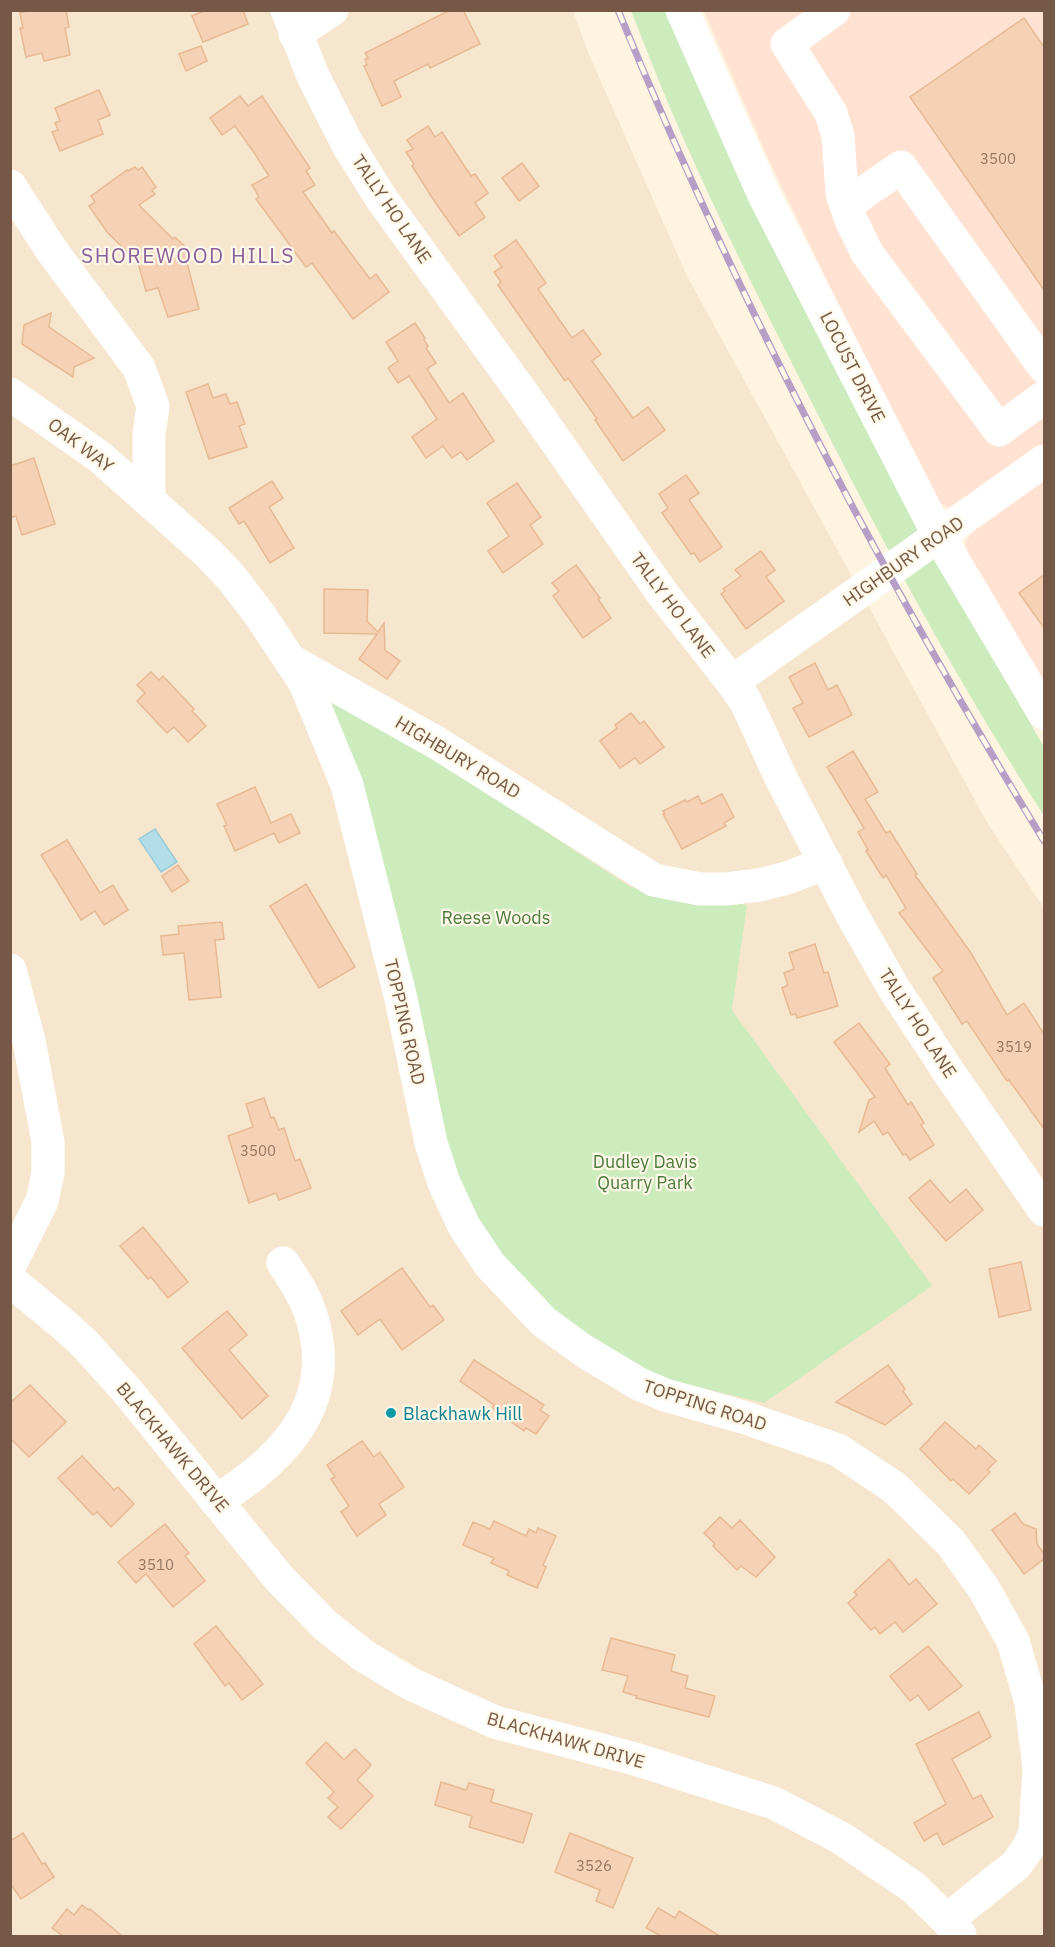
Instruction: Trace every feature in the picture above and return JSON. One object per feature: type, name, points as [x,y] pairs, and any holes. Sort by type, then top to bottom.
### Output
[{"type":"street","points":[[291,22],[332,10]]},
{"type":"street","name":"LOCUST DRIVE","points":[[682,10],[764,195],[939,536],[1044,713]]},
{"type":"street","points":[[834,10],[788,45],[831,112],[838,136],[842,193],[867,253],[999,430],[1044,398]]},
{"type":"street","name":"TALLY HO LANE","points":[[291,22],[313,76],[348,145],[381,198],[523,394],[662,593],[746,702],[781,778],[892,987],[1044,1210]]},
{"type":"street","points":[[846,205],[901,167],[1044,367]]},
{"type":"street","points":[[10,186],[52,251],[140,368],[153,406],[149,434],[149,499]]},
{"type":"street","name":"OAK WAY","points":[[10,394],[100,457],[149,499]]},
{"type":"street","points":[[100,457],[130,446],[149,434]]},
{"type":"street","name":"HIGHBURY ROAD","points":[[732,682],[1044,461]]},
{"type":"street","name":"HIGHBURY ROAD","points":[[149,499],[230,576],[260,615],[290,661],[437,743],[654,880],[700,889],[726,889],[759,885],[787,878],[826,863]]},
{"type":"street","name":"TOPPING ROAD","points":[[290,661],[306,686],[347,785],[401,999],[431,1143],[444,1183],[464,1226],[490,1265],[544,1322],[584,1351],[639,1384],[665,1395],[743,1417],[838,1450],[895,1488],[951,1543],[984,1589],[1013,1641],[1031,1703],[1039,1769],[1035,1831],[1030,1845],[1016,1865],[954,1928]]},
{"type":"street","points":[[10,969],[29,1041],[48,1142],[48,1173],[42,1201],[10,1265]]},
{"type":"street","points":[[216,1501],[277,1454],[300,1426],[315,1393],[319,1348],[310,1311],[283,1263]]},
{"type":"street","name":"BLACKHAWK DRIVE","points":[[10,1280],[85,1344],[128,1392],[279,1578],[325,1625],[364,1656],[411,1684],[495,1722],[635,1758],[774,1803],[841,1838],[914,1887],[954,1928]]},
{"type":"shaded area","points":[[11,11],[573,11],[587,50],[687,276],[988,824],[1044,908],[1044,1936],[11,1936]]},
{"type":"shaded area","points":[[704,11],[1044,11],[1044,447],[950,509],[940,503],[853,335],[767,156]]},
{"type":"shaded area","points":[[1044,479],[1044,683],[967,551],[965,543],[972,532]]},
{"type":"green space","points":[[631,11],[671,11],[949,582],[1044,747],[1044,816],[952,664],[839,456],[761,303],[696,167]]},
{"type":"green space","name":"Dudley Davis Quarry Park","points":[[318,682],[630,887],[747,905],[732,1010],[932,1286],[764,1403],[653,1376],[559,1320],[491,1247],[452,1170],[428,1045],[360,781]]},
{"type":"water","points":[[155,829],[177,862],[161,872],[139,839]]},
{"type":"building","points":[[31,10],[66,10],[69,27],[65,28],[70,55],[44,61],[42,53],[26,57],[20,28],[23,28],[20,13]]},
{"type":"building","points":[[206,10],[243,10],[248,24],[203,42],[192,16]]},
{"type":"building","points":[[450,10],[463,10],[480,44],[430,68],[428,64],[394,81],[401,97],[382,106],[364,66],[367,65],[365,59],[368,58],[365,53]]},
{"type":"building","points":[[1024,18],[1044,47],[1044,290],[910,97]]},
{"type":"building","points":[[201,46],[207,61],[186,71],[179,54]]},
{"type":"building","points":[[99,90],[110,115],[98,120],[103,134],[60,151],[52,132],[58,130],[55,123],[60,121],[55,108]]},
{"type":"building","points":[[240,96],[248,106],[262,96],[310,168],[306,171],[315,185],[303,192],[332,233],[334,231],[370,279],[376,274],[389,292],[353,319],[312,263],[306,267],[256,199],[259,197],[252,185],[269,176],[253,151],[235,126],[222,135],[210,118]]},
{"type":"building","points":[[428,126],[435,137],[442,132],[471,176],[475,174],[488,193],[475,203],[485,217],[459,236],[412,166],[414,164],[406,152],[413,149],[407,140]]},
{"type":"building","points":[[522,163],[539,186],[519,201],[502,178]]},
{"type":"building","points":[[135,167],[138,170],[142,167],[156,187],[152,190],[155,194],[139,205],[173,239],[175,237],[192,253],[186,259],[199,309],[168,317],[158,288],[146,291],[138,263],[107,232],[89,206],[95,202],[91,196],[127,170]]},
{"type":"building","points":[[516,240],[546,283],[538,289],[572,338],[583,330],[601,354],[592,361],[633,418],[648,407],[665,430],[623,461],[568,378],[565,381],[498,285],[501,282],[494,272],[502,267],[494,256]]},
{"type":"building","points":[[51,313],[49,327],[94,358],[74,367],[73,377],[22,344],[24,325]]},
{"type":"building","points":[[415,323],[425,338],[428,346],[426,348],[436,363],[427,369],[449,403],[463,393],[494,441],[467,460],[461,452],[452,458],[443,446],[426,458],[412,437],[437,419],[409,376],[398,383],[388,368],[398,361],[386,342]]},
{"type":"building","points":[[208,384],[213,398],[226,394],[230,404],[237,402],[245,424],[239,426],[247,447],[209,459],[186,392]]},
{"type":"building","points":[[34,458],[55,524],[22,535],[16,516],[10,518],[10,466]]},
{"type":"building","points":[[686,475],[699,493],[689,500],[722,547],[700,562],[694,553],[691,554],[662,513],[668,508],[659,494]]},
{"type":"building","points":[[272,481],[283,498],[269,507],[294,548],[270,563],[244,521],[239,524],[229,508]]},
{"type":"building","points":[[517,483],[541,517],[530,525],[543,544],[503,573],[488,551],[509,536],[487,503]]},
{"type":"building","points":[[761,551],[775,570],[766,577],[784,601],[746,629],[721,594],[725,591],[723,589],[741,576],[735,570]]},
{"type":"building","points":[[576,565],[600,598],[598,599],[611,618],[583,638],[553,596],[559,591],[552,583]]},
{"type":"building","points":[[1044,575],[1044,628],[1019,593]]},
{"type":"building","points":[[324,589],[368,590],[367,621],[378,632],[384,623],[385,650],[400,661],[387,679],[359,659],[377,634],[324,633]]},
{"type":"building","points":[[815,663],[828,690],[837,685],[852,715],[809,737],[793,708],[803,703],[789,677]]},
{"type":"building","points":[[151,672],[159,680],[163,676],[194,709],[192,711],[206,726],[188,742],[174,727],[167,733],[137,701],[145,693],[137,685]]},
{"type":"building","points":[[631,713],[640,724],[644,721],[664,747],[640,764],[635,758],[620,768],[600,741],[617,728],[615,725]]},
{"type":"building","points":[[853,751],[878,792],[865,799],[886,833],[890,831],[917,874],[915,875],[971,953],[1007,1015],[1024,1003],[1044,1034],[1044,1129],[1009,1080],[1007,1081],[967,1021],[962,1024],[933,978],[943,971],[899,913],[906,908],[886,875],[883,878],[866,851],[868,850],[858,832],[864,828],[827,767]]},
{"type":"building","points":[[255,787],[271,823],[291,814],[300,833],[279,843],[274,833],[235,851],[224,826],[227,825],[217,804]]},
{"type":"building","points":[[722,794],[734,817],[724,823],[726,826],[682,849],[663,811],[698,796],[702,804]]},
{"type":"building","points":[[67,840],[100,893],[113,885],[128,910],[104,925],[95,911],[81,920],[41,855]]},
{"type":"building","points":[[178,865],[189,881],[172,892],[162,876]]},
{"type":"building","points":[[306,884],[355,967],[319,988],[270,906]]},
{"type":"building","points":[[222,922],[224,939],[215,940],[221,997],[189,1000],[184,953],[163,955],[161,936],[179,934],[178,926]]},
{"type":"building","points":[[815,944],[824,973],[828,972],[838,1006],[797,1018],[796,1014],[791,1015],[782,988],[788,985],[784,973],[794,969],[789,953]]},
{"type":"building","points":[[859,1023],[890,1064],[885,1068],[908,1105],[911,1102],[924,1123],[921,1125],[934,1145],[910,1160],[906,1154],[903,1155],[888,1132],[883,1135],[874,1121],[859,1132],[869,1100],[875,1097],[834,1042]]},
{"type":"building","points":[[264,1098],[271,1118],[274,1117],[279,1130],[284,1128],[295,1161],[300,1159],[311,1188],[279,1200],[276,1193],[249,1203],[228,1136],[253,1127],[246,1104]]},
{"type":"building","points":[[930,1180],[950,1203],[966,1189],[983,1210],[946,1241],[909,1198]]},
{"type":"building","points":[[143,1227],[188,1282],[168,1298],[151,1277],[148,1279],[120,1246]]},
{"type":"building","points":[[1021,1262],[1031,1310],[999,1317],[989,1269]]},
{"type":"building","points":[[402,1268],[430,1307],[433,1305],[444,1320],[402,1350],[380,1319],[358,1335],[341,1311]]},
{"type":"building","points":[[227,1311],[247,1335],[229,1350],[268,1396],[242,1419],[182,1348]]},
{"type":"building","points":[[474,1360],[544,1405],[540,1410],[549,1416],[536,1434],[526,1428],[524,1431],[492,1408],[494,1405],[460,1381]]},
{"type":"building","points":[[888,1365],[905,1389],[903,1391],[912,1404],[885,1425],[836,1402]]},
{"type":"building","points":[[30,1385],[66,1422],[29,1457],[10,1438],[10,1403]]},
{"type":"building","points":[[945,1422],[976,1449],[979,1445],[996,1461],[987,1470],[990,1472],[969,1494],[953,1479],[951,1481],[920,1449]]},
{"type":"building","points":[[362,1441],[374,1457],[380,1452],[404,1487],[379,1504],[386,1515],[357,1536],[341,1512],[349,1506],[331,1479],[335,1477],[327,1465]]},
{"type":"building","points":[[82,1456],[114,1490],[118,1487],[134,1504],[111,1527],[97,1512],[93,1515],[58,1478]]},
{"type":"building","points":[[1015,1513],[1023,1524],[1036,1529],[1037,1544],[1044,1554],[1044,1559],[1024,1574],[992,1530]]},
{"type":"building","points":[[720,1517],[732,1528],[740,1520],[775,1557],[756,1577],[741,1566],[737,1570],[713,1546],[715,1544],[704,1533]]},
{"type":"building","points":[[494,1521],[526,1536],[529,1529],[536,1533],[538,1528],[556,1536],[543,1565],[546,1567],[537,1588],[507,1575],[509,1571],[491,1563],[494,1558],[463,1545],[473,1522],[490,1529]]},
{"type":"building","points":[[165,1524],[189,1553],[185,1556],[205,1581],[173,1607],[146,1574],[136,1583],[118,1562]]},
{"type":"building","points":[[889,1559],[909,1585],[916,1579],[937,1604],[903,1632],[895,1622],[880,1634],[875,1627],[871,1630],[848,1603],[857,1595],[854,1592]]},
{"type":"building","points":[[216,1626],[263,1684],[242,1700],[229,1683],[225,1686],[194,1644]]},
{"type":"building","points":[[611,1638],[675,1655],[671,1671],[688,1676],[685,1688],[715,1696],[709,1717],[636,1698],[637,1696],[623,1692],[628,1676],[602,1670]]},
{"type":"building","points":[[928,1646],[962,1686],[929,1710],[918,1695],[910,1701],[890,1676]]},
{"type":"building","points":[[979,1712],[991,1737],[952,1759],[973,1799],[981,1795],[993,1817],[943,1845],[937,1833],[924,1841],[914,1823],[946,1804],[916,1744]]},
{"type":"building","points":[[326,1742],[344,1760],[355,1749],[371,1765],[357,1780],[373,1796],[341,1829],[328,1817],[338,1807],[328,1798],[334,1792],[306,1763]]},
{"type":"building","points":[[441,1782],[466,1790],[469,1783],[494,1790],[491,1802],[532,1814],[523,1843],[469,1827],[472,1816],[435,1805]]},
{"type":"building","points":[[23,1833],[42,1864],[45,1863],[54,1877],[21,1899],[10,1883],[10,1841]]},
{"type":"building","points":[[570,1833],[633,1858],[613,1908],[596,1901],[600,1890],[555,1872]]},
{"type":"building","points":[[82,1905],[122,1936],[63,1936],[52,1928],[67,1909],[74,1915]]},
{"type":"building","points":[[658,1908],[675,1918],[679,1911],[720,1936],[661,1936],[646,1928]]},
{"type":"railway","points":[[618,10],[712,224],[814,434],[926,640],[1044,841]]},
{"type":"place","name":"Blackhawk Hill","points":[[391,1413]]},
{"type":"district","name":"SHOREWOOD HILLS","points":[[188,255]]},
{"type":"park label","name":"Reese Woods","points":[[496,917]]}]
